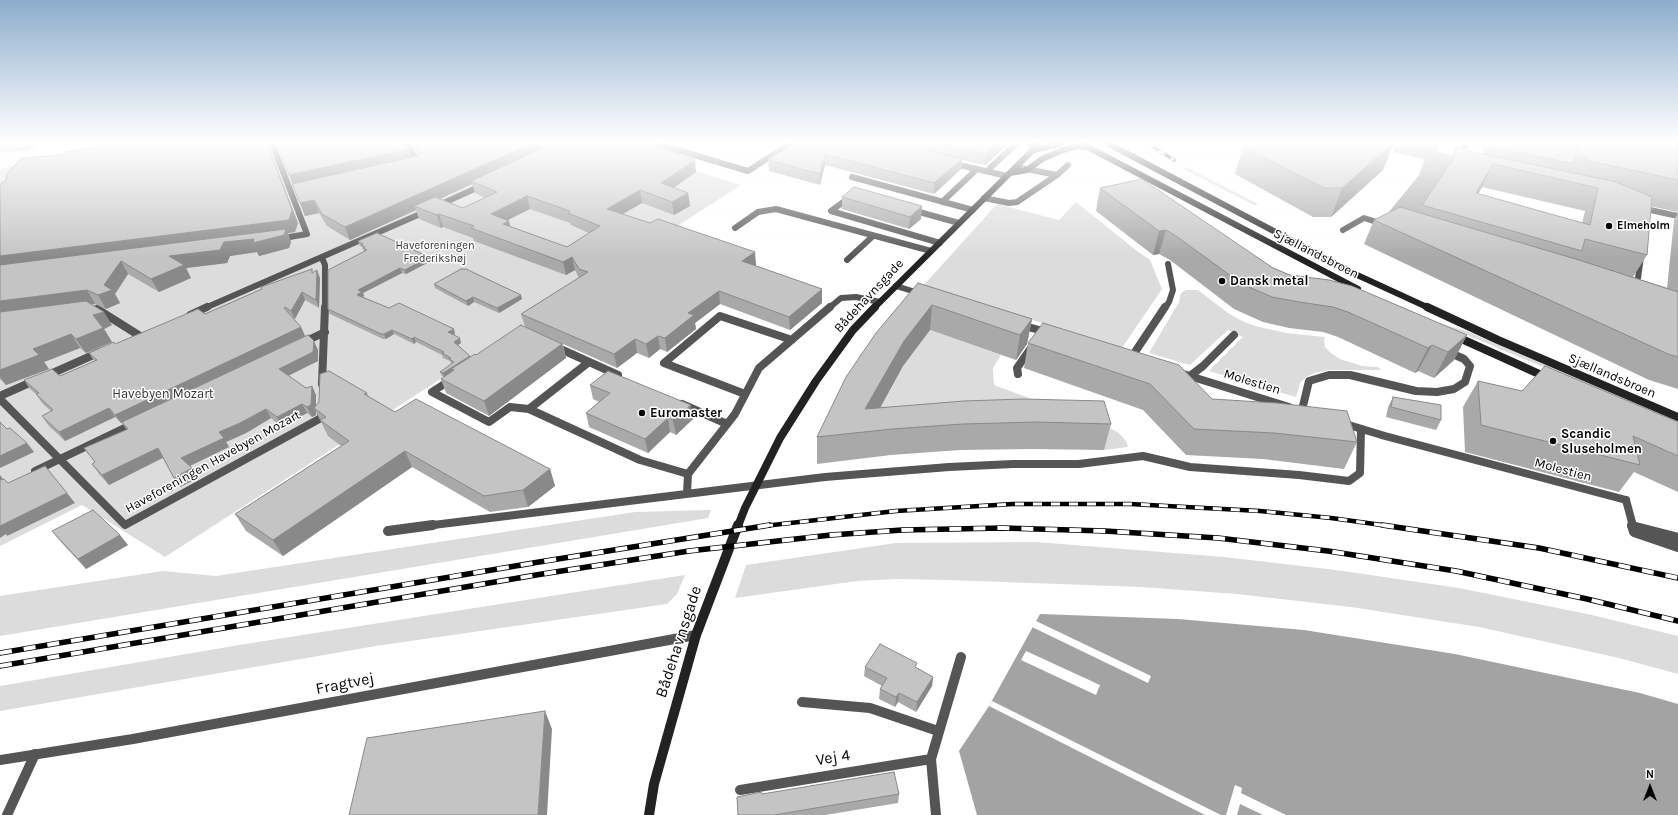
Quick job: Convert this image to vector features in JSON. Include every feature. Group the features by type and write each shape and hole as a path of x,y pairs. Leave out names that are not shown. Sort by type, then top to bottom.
{"street":[{"path":"272,240 307,234 286,181"},
{"path":"867,181 972,210"},
{"path":"942,202 964,181"},
{"name":"Bådehavnsgade","path":"649,815 654,784 696,635 709,598 746,508 780,438 816,381 853,330 1002,181"},
{"path":"984,198 1009,204 1017,202 1048,181"},
{"name":"Sjællandsbroen","path":"1151,181 1364,292"},
{"name":"Sjællandsbroen","path":"1179,181 1355,274 1526,352 1678,417"},
{"path":"184,317 322,258 491,182"},
{"path":"291,193 299,191"},
{"path":"854,194 831,211 940,243"},
{"path":"1638,207 1678,216"},
{"path":"735,228 758,212 776,209 931,251"},
{"path":"907,209 960,223"},
{"path":"1645,216 1646,209"},
{"path":"1343,230 1364,218 1394,227"},
{"path":"847,260 874,236"},
{"path":"1638,278 1642,247"},
{"name":"Haveforeningen Havebyen Mozart","path":"104,351 0,398 125,525 320,418 325,332 325,265 322,258"},
{"path":"1131,358 1169,302 1173,290 1168,264"},
{"path":"896,286 931,297"},
{"path":"687,493 688,474 735,414 759,368 841,298 856,297 880,302"},
{"path":"88,310 96,309 140,336"},
{"path":"745,394 664,363 720,316 792,340"},
{"path":"1017,323 1042,337 1017,368 1018,374"},
{"path":"296,346 325,332"},
{"path":"1445,332 1554,381"},
{"path":"133,339 147,333"},
{"path":"1190,376 1203,366 1234,336"},
{"path":"546,343 625,379"},
{"name":"Molestien","path":"1175,372 1306,411 1309,381 1329,375 1350,375 1416,391 1438,392 1454,389 1465,382 1470,366 1464,359 1436,347"},
{"path":"529,409 589,362"},
{"path":"458,375 432,392 489,422 510,407 529,409 640,460 688,474"},
{"path":"676,401 727,424"},
{"path":"27,474 146,418"},
{"name":"Molestien","path":"1331,419 1626,500 1632,526"},
{"path":"388,530 825,477 949,466 1079,464 1143,456 1190,467 1299,475 1349,481 1360,473 1361,428"},
{"path":"1632,526 1678,538"},
{"path":"1632,526 1634,532 1678,547"},
{"name":"Fragtvej","path":"0,760 140,738 696,635"},
{"path":"936,815 931,759 961,657"},
{"path":"802,702 870,708 938,731"},
{"path":"7,815 36,754"},
{"name":"Vej 4","path":"740,790 931,759"}],"green space":[{"path":"0,181 728,181 741,185 165,557 82,505 0,546"},
{"path":"1207,181 1213,181 1258,204 1254,205"},
{"path":"1076,202 1150,260 1162,289 1122,348 923,286 997,204 1059,220"},
{"path":"1186,290 1198,290 1228,313 1255,326 1286,333 1325,337 1325,347 1340,359 1362,366 1378,367 1381,370 1329,370 1315,373 1306,377 1300,383 1296,397 1209,371 1243,337 1228,330 1190,365 1149,353 1179,302 1181,293"},
{"path":"1441,324 1464,330 1678,421 1678,424"},
{"path":"930,330 1001,355 993,368 994,385 1110,428 1119,433 1126,441 1128,447 1104,450 1097,428 865,435 903,366"},
{"path":"711,510 708,518 0,636 0,596 163,571 216,576 635,512"},
{"path":"1036,542 1224,557 1336,570 1459,588 1592,615 1678,636 1678,674 1619,658 1479,627 1351,607 1237,594 1141,587 897,579 857,581 735,598 746,565 896,543"},
{"path":"685,575 677,594 667,604 376,646 0,711 0,686 239,645"}],"shaded area":[{"path":"1414,181 1443,181 1419,217 1384,218"},
{"path":"1530,181 1575,181 1678,203 1678,212"},
{"path":"1040,614 1178,619 1304,630 1455,654 1640,693 1678,704 1678,815 977,815 959,751 989,706"}],"pier":[{"path":"1036,621 1151,676 1148,683 1032,627"},
{"path":"1026,651 1100,685 1096,695 1021,660"},
{"path":"992,701 1221,815 1205,815 989,706"},
{"path":"1235,785 1242,788 1241,793 1286,815 1263,815 1240,804 1237,815 1226,815"}],"building":[{"path":"5,181 281,181 292,210 289,220 0,256 0,185"},
{"path":"305,181 448,181 345,227 322,214 314,200 300,203 292,184"},
{"path":"471,181 664,181 661,183 688,193 672,202 640,190 607,209 650,223 658,219 755,252 742,261 822,289 789,317 719,291 688,313 694,315 665,338 658,336 646,344 635,339 614,354 521,314 588,272 579,269 572,257 563,262 471,228 474,226 439,214 437,215 414,206 435,197 463,208 497,192","holes":["527,196 570,211 568,213 600,226 567,247 503,224 509,221 491,214"]},
{"path":"1133,181 1145,181 1273,268 1290,275 1329,280 1352,286 1467,335 1448,352 1432,345 1428,348 1348,312 1333,307 1272,297 1242,284 1176,236 1166,230 1159,231 1100,188"},
{"path":"1310,181 1350,181 1342,188 1324,188"},
{"path":"1438,181 1483,181 1476,193 1590,225 1598,188 1568,181 1616,182 1652,197 1647,255 1585,239 1582,251 1422,205"},
{"path":"854,187 922,206 910,217 842,197"},
{"path":"1400,207 1579,260 1678,292 1678,357 1668,354 1374,220"},
{"path":"286,229 284,235 253,243 254,239 224,242 220,250 169,256 184,265 151,279 121,261 104,285 112,290 98,295 87,290 0,301 0,265"},
{"path":"377,233 429,257 405,270 400,268 358,290 362,292 357,295 389,308 399,303 454,329 448,332 460,338 454,342 470,356 443,373 440,372 454,362 449,359 451,358 442,353 444,352 414,337 412,339 392,330 381,334 328,309 328,270 367,250 361,245 363,244 358,241"},
{"path":"312,269 312,273 317,270 316,300 302,292 291,311 285,307 284,308 301,327 115,415 109,408 59,432 42,416 53,410 36,394 39,393 24,380 52,369 60,376 97,360 89,353 114,342 115,344 198,309 205,314 262,289 261,287"},
{"path":"461,269 466,269 521,295 497,308 473,297 466,301 434,284"},
{"path":"918,283 1032,319 1020,335 932,305 904,341 865,409 964,401 1023,399 1104,401 1111,424 1036,422 963,424 892,429 817,437 846,377 876,333"},
{"path":"86,301 104,312 93,315 103,328 76,339 71,334 33,349 39,355 0,370 0,312"},
{"path":"1043,323 1179,365 1212,399 1277,403 1347,411 1357,442 1274,433 1194,429 1150,384 1028,343"},
{"path":"521,325 562,344 484,401 441,379 454,370 451,369 475,354 476,355"},
{"path":"308,335 314,341 313,352 279,369 306,388 312,386 311,405 307,407 302,404 277,417 266,409 219,432 224,438 181,458 192,468 174,478 158,448 102,475 92,464 95,462 84,448 128,429 122,422"},
{"path":"1545,366 1678,422 1678,456 1633,436 1640,465 1481,425 1478,381 1522,391"},
{"path":"329,371 367,393 364,394 395,412 416,399 550,469 523,490 484,496 405,451 273,540 235,514 349,441 320,420 326,417 314,408 319,402 320,374"},
{"name":"Euromaster","path":"608,371 691,405 673,420 668,418 645,439 586,413 610,393 590,385"},
{"path":"1393,397 1441,405 1441,420 1391,407"},
{"path":"0,422 7,429 10,428 27,443 0,456"},
{"path":"45,466 67,493 0,526 0,480 4,479 8,483"},
{"path":"93,510 120,535 78,559 52,531"},
{"path":"880,644 917,663 915,667 933,677 917,702 899,693 896,697 880,689 887,678 865,667"},
{"path":"545,711 538,815 349,815 367,738"},
{"path":"894,772 899,794 774,815 738,815 737,797"}],"railway":[{"path":"764,526 896,511 1013,504 1130,504 1260,511 1331,518 1386,526"},
{"path":"0,653 539,562 770,525"},
{"path":"1382,525 1386,526"},
{"path":"1386,526 1539,548 1678,578"},
{"path":"0,666 536,575 689,551 831,535 902,530 1003,528 1105,531 1218,538 1328,551 1456,571 1587,599 1678,621"}],"place":[{"name":"Elmeholm","path":"1609,226"},
{"name":"Dansk metal","path":"1222,281"},
{"name":"Euromaster","path":"642,413"},
{"name":"Scandic Sluseholmen","path":"1553,441"}],"park label":[{"name":"Haveforeningen Frederikshøj","path":"435,252"},
{"name":"Havebyen Mozart","path":"163,394"}]}
